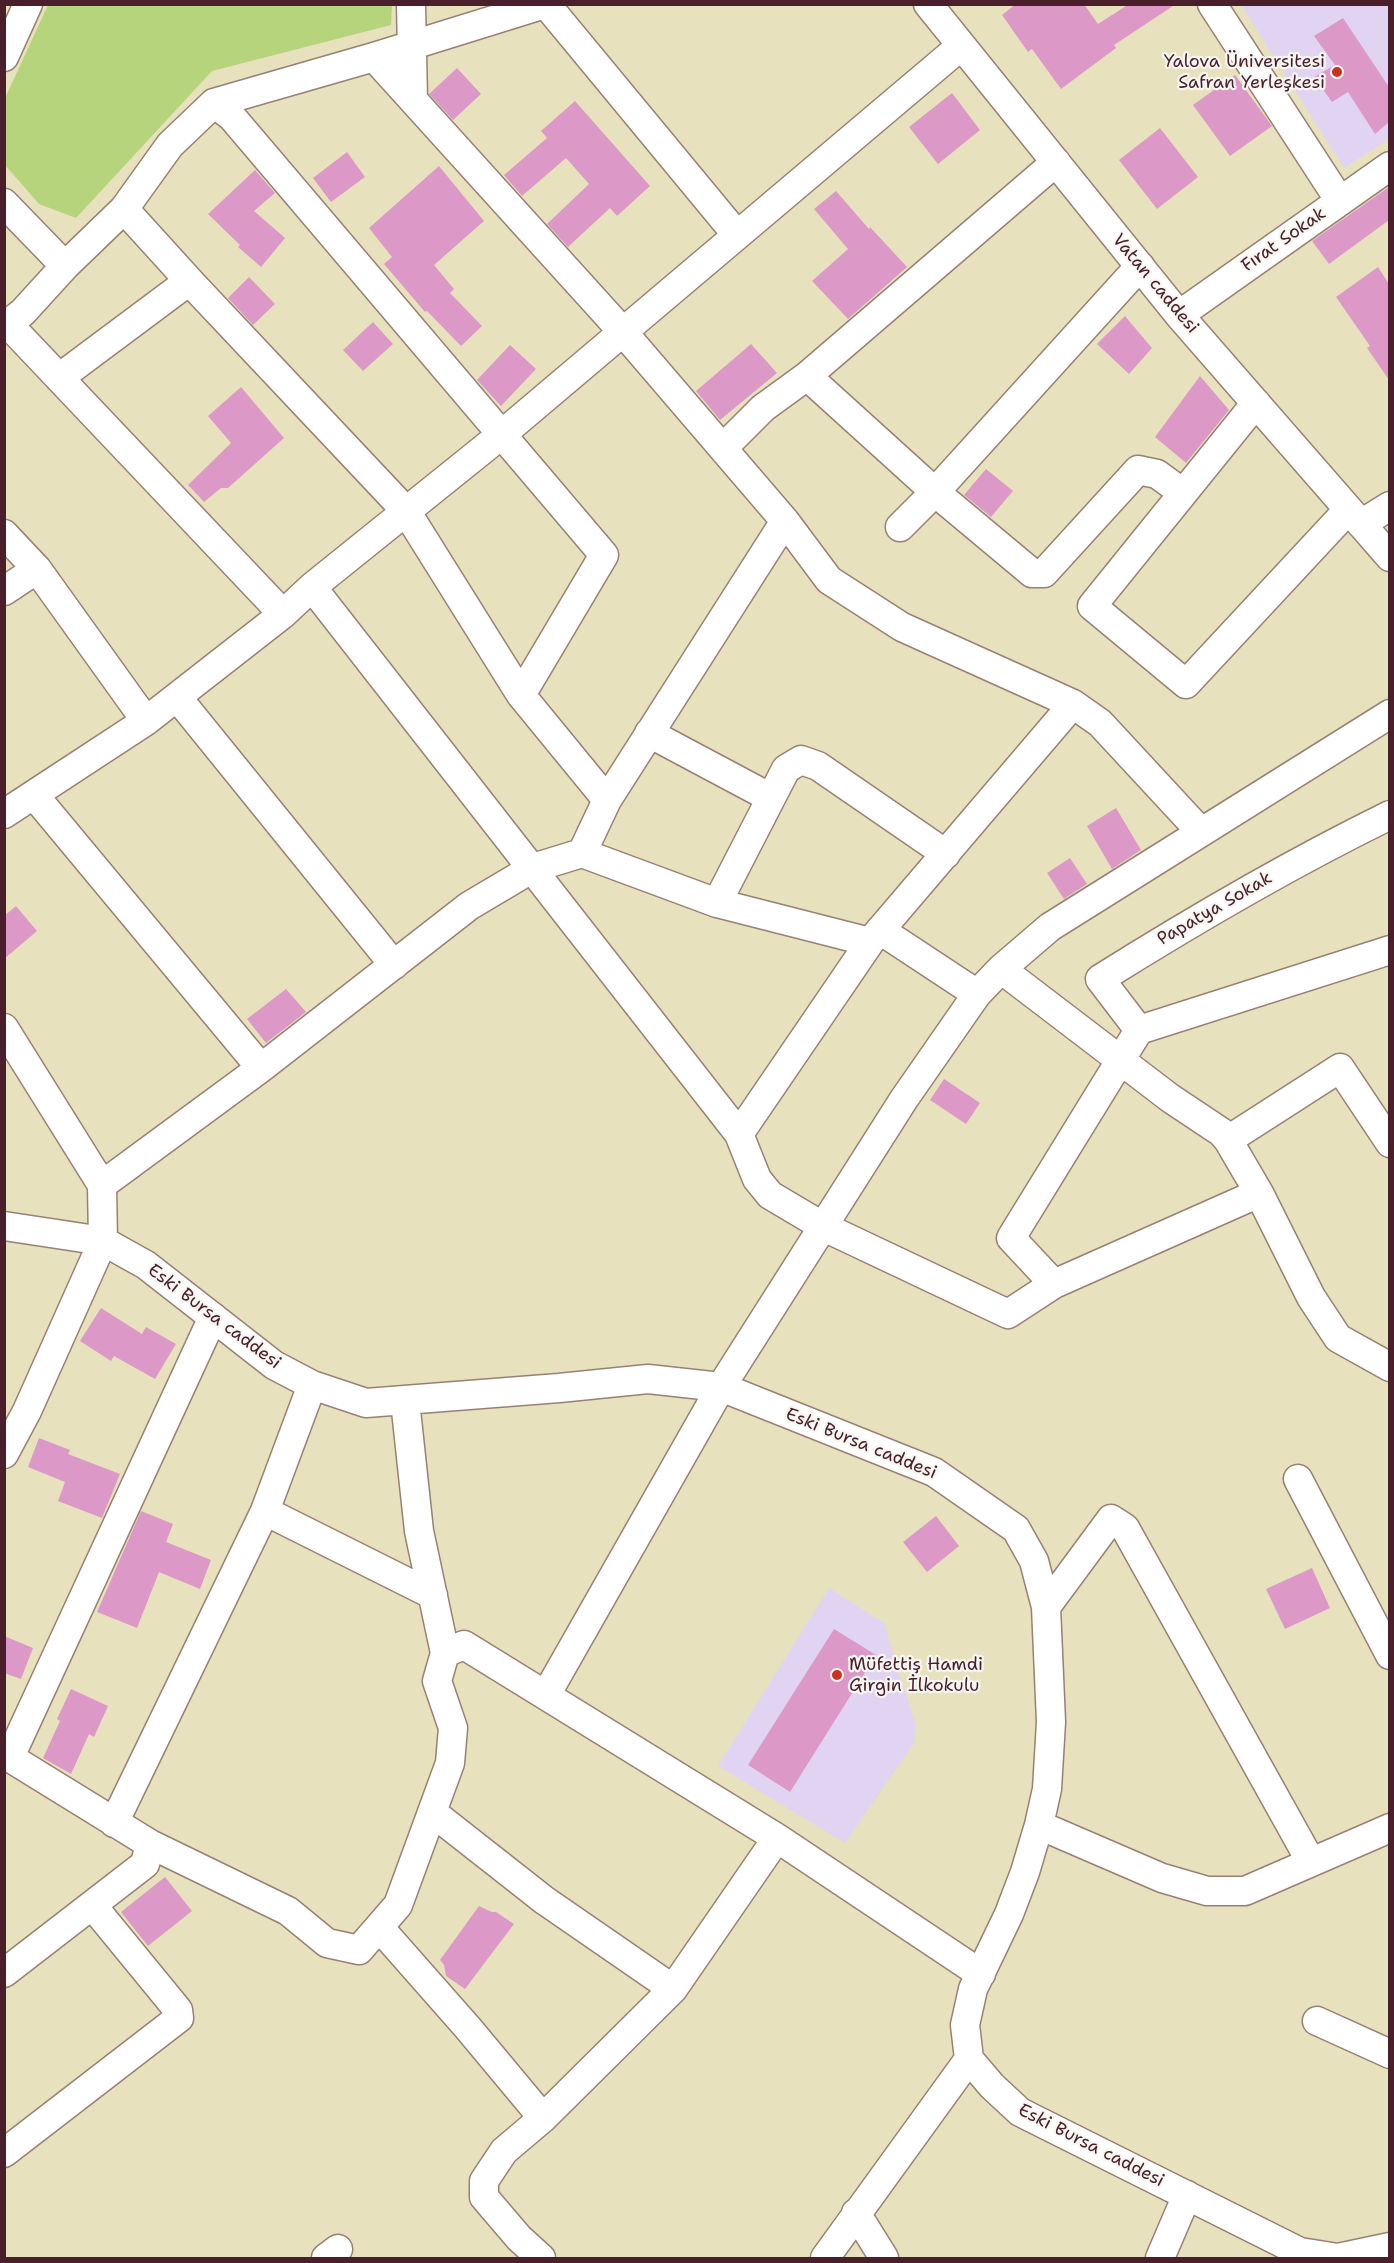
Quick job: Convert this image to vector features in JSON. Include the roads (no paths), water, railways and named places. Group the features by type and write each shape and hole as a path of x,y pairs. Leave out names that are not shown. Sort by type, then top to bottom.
{"street":[{"path":"4,57 28,4"},
{"path":"411,4 413,100"},
{"path":"283,614 59,378 6,326 23,312 65,266 124,209 170,145 214,103 412,46 545,4 738,235"},
{"path":"1212,4 1340,201"},
{"name":"Vatan caddesi","path":"938,8 961,46 1179,315 1389,557"},
{"path":"4,814 146,722 283,614 312,587 501,435 961,46"},
{"path":"374,57 623,332 785,521 829,580 902,627 1073,704 1100,723 1201,832"},
{"path":"214,103 240,126 604,555 520,694"},
{"path":"723,448 763,408 807,376 1056,162"},
{"name":"Fırat Sokak","path":"1179,315 1389,166"},
{"path":"4,203 65,266"},
{"path":"124,209 406,511 520,694 607,800"},
{"path":"900,527 935,492 1140,266"},
{"path":"59,378 189,281"},
{"path":"807,376 935,492 1032,573 1044,573 1138,470 1157,474 1183,493"},
{"path":"1256,403 1092,606 1186,684 1355,517 1389,506"},
{"path":"582,853 607,800 785,521"},
{"path":"4,534 37,569 146,722"},
{"path":"4,591 37,569"},
{"path":"312,587 739,1134 757,1179 770,1195 824,1227 1008,1314 1054,1284 1259,1193"},
{"path":"177,697 394,965"},
{"path":"739,1134 875,936 1073,704"},
{"path":"546,1695 721,1387 904,1099 977,994 1001,969 1050,927 1389,714"},
{"path":"649,733 771,798"},
{"path":"717,903 786,769 801,760 818,766 946,854"},
{"path":"34,795 261,1068"},
{"name":"Papatya Sokak","path":"1139,1030 1100,979 1232,898 1326,846 1389,815"},
{"path":"102,1185 261,1068 469,906 532,868 582,853 717,903 875,936 977,994"},
{"path":"1054,1284 1011,1238 1139,1030 1389,951"},
{"path":"1001,969 1120,1061 1221,1132 1259,1193 1311,1297 1338,1338 1389,1367"},
{"path":"4,1028 102,1185 103,1241 16,1406 4,1454"},
{"path":"1228,1140 1340,1068 1389,1139"},
{"name":"Eski Bursa caddesi","path":"4,1226 103,1241 146,1265 274,1365 312,1385 366,1403 648,1379 721,1387 934,1472 1016,1529 1034,1561 1046,1607 1051,1722 1047,1789 1040,1825 1025,1872 1009,1914 973,1989 965,2025 969,2059 992,2086 1020,2112 1188,2195 1263,2247 1338,2258 1358,2256 1389,2247"},
{"path":"213,1317 7,1755 150,1844 288,1911 327,1943 359,1950 398,1905 450,1763 453,1728 437,1681 445,1653 419,1531 405,1401"},
{"path":"114,1823 265,1511 312,1385"},
{"path":"1298,1479 1389,1655"},
{"path":"265,1511 433,1595"},
{"path":"1046,1607 1111,1519 1125,1528 1311,1862"},
{"path":"445,1653 464,1645 777,1838 981,1974"},
{"path":"432,1812 544,1900 673,1989"},
{"path":"1040,1825 1162,1878 1207,1891 1245,1891 1389,1828"},
{"path":"541,2259 483,2197 484,2181 504,2151 543,2118 673,1989 777,1838"},
{"path":"4,1973 145,1864 150,1844"},
{"path":"4,2153 179,2018 178,2010 92,1905"},
{"path":"379,1927 543,2118"},
{"path":"1317,2021 1389,2054"},
{"path":"825,2259 969,2059"},
{"path":"1160,2259 1188,2195"},
{"path":"856,2213 884,2259"}],"place":[{"name":"Yalova Üniversitesi Safran Yerleşkesi","path":"1337,72"},
{"name":"Müfettiş Hamdi Girgin İlkokulu","path":"837,1675"}]}
